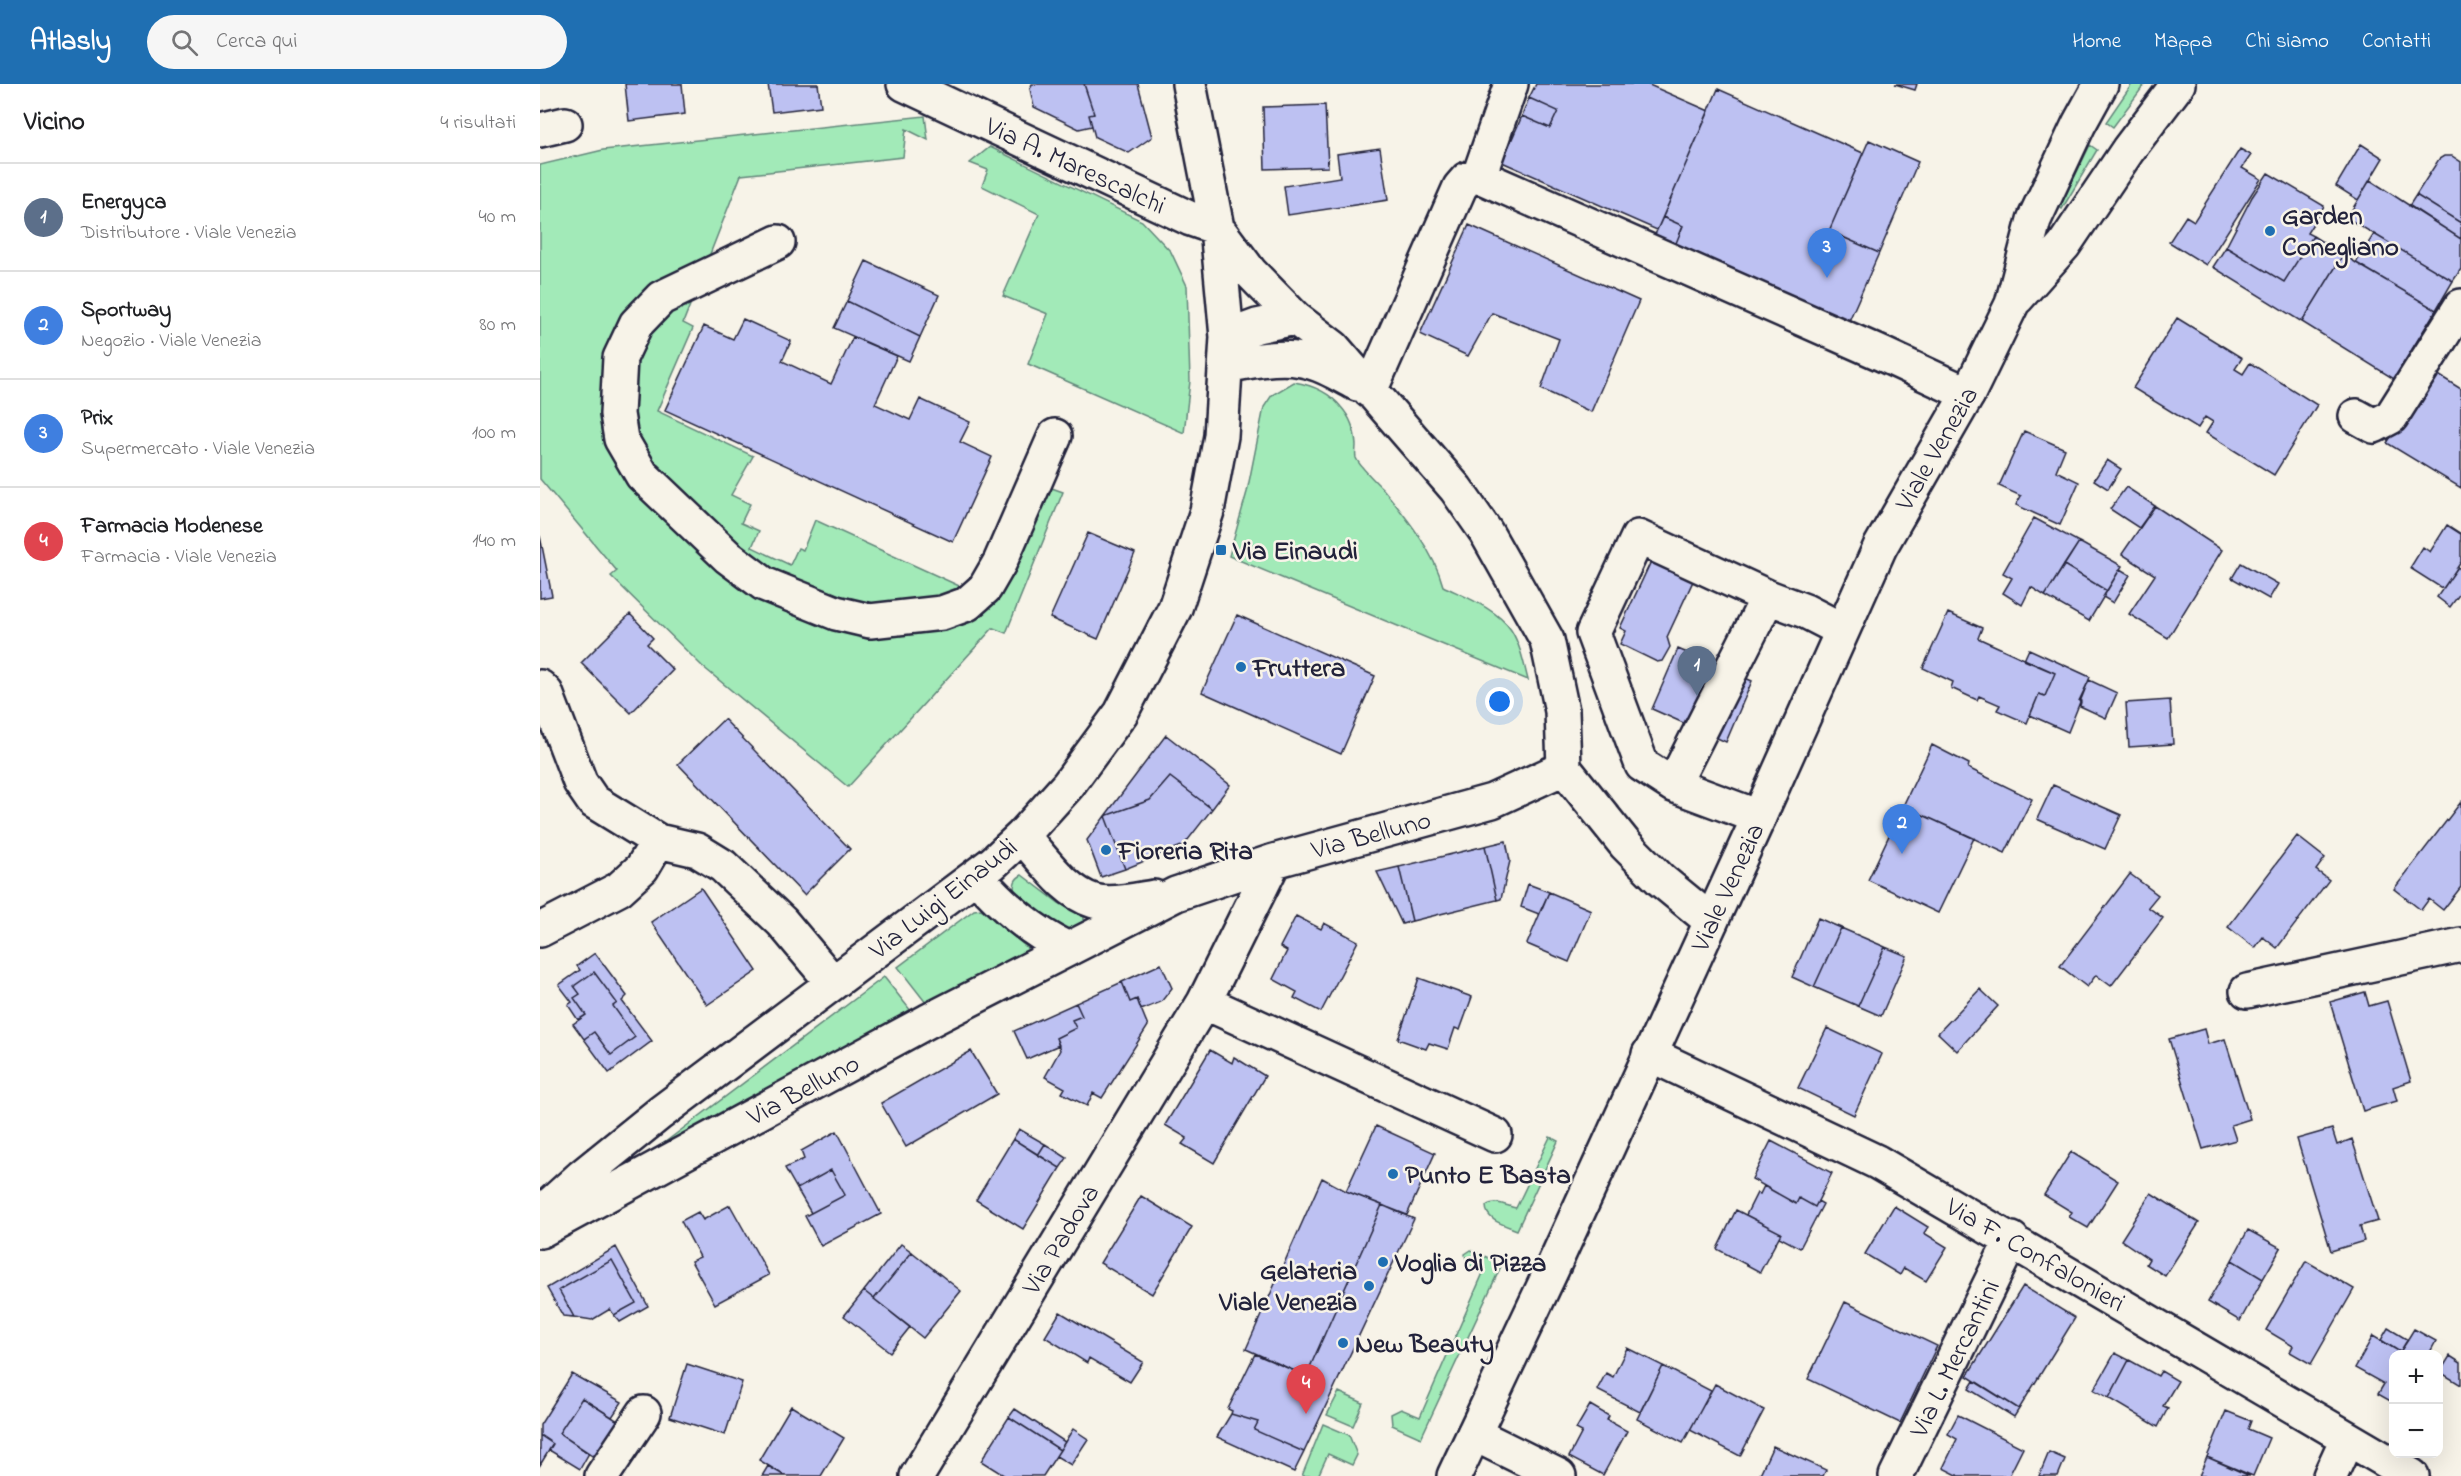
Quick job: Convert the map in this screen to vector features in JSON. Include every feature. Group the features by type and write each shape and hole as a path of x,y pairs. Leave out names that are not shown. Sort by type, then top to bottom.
{"street":[{"name":"Via A. Marescalchi","path":"904,84 1191,219 1217,228"},
{"name":"Via Luigi Einaudi","path":"540,1214 582,1176 660,1113 977,877 1022,836 1068,784 1121,713 1141,679 1175,608 1207,511 1221,436 1227,351 1217,228 1189,84"},
{"path":"1479,176 1511,84"},
{"path":"2012,304 2064,245 2128,150 2178,84"},
{"path":"2012,304 2034,220 2100,86"},
{"path":"1370,391 1460,187 1467,179 1479,176 1968,394"},
{"path":"1217,228 1250,272 1295,318 1333,347 1456,489 1486,532 1547,640 1562,711 1564,768 1625,844 1661,880 1711,921"},
{"path":"778,242 661,298 636,324 620,358 617,414 621,439 642,475 728,557 764,584 836,613 870,621 942,613 967,604 985,588 1000,562 1055,436"},
{"name":"Viale Venezia","path":"1454,1476 1552,1269 1880,547 1968,394 2012,304"},
{"path":"2356,416 2374,426 2391,417 2461,306"},
{"path":"1227,351 1257,326 1295,318"},
{"path":"1227,351 1302,360 1324,367 1370,391"},
{"path":"1759,817 1673,785 1642,765 1593,633 1638,537 1768,597 1805,611 1842,630"},
{"path":"1673,785 1768,597"},
{"path":"1547,640 1568,629 1593,633"},
{"path":"540,687 546,693 580,782 592,801 658,841 697,850 723,866 782,922 834,983"},
{"name":"Via Belluno","path":"540,1231 928,1021 1176,894 1274,861 1492,801 1564,768"},
{"name":"Via Belluno","path":"1022,836 1072,891 1095,902 1126,902 1176,894"},
{"path":"540,930 619,889 642,868 658,841"},
{"name":"Via Padova","path":"917,1476 1204,1002 1274,861"},
{"path":"977,877 1021,921 1068,949"},
{"path":"2247,991 2461,945"},
{"path":"1204,1002 1495,1135"},
{"name":"Via F. Confalonieri","path":"1649,1054 1877,1162 2012,1239 2412,1476"},
{"name":"Via L. Mercantini","path":"1896,1476 2012,1239"},
{"path":"602,1476 645,1413"},
{"path":"1474,1434 1559,1476"},
{"path":"2330,1476 2347,1439"}],"green space":[{"path":"2132,84 2145,84 2113,127 2106,122"},
{"path":"925,116 928,140 906,129 903,157 741,175 683,323 693,328 657,411 753,456 731,495 750,504 741,523 759,531 752,547 790,565 798,548 803,550 815,520 968,590 1046,486 1063,492 1006,633 993,628 848,787 702,666 611,576 617,571 540,479 540,165 603,150"},
{"path":"2090,145 2097,150 2062,209 2060,207"},
{"path":"990,147 1142,221 1171,252 1187,286 1190,381 1184,433 1028,364 1048,314 1003,296 1039,214 982,186 988,170 970,163"},
{"path":"1294,382 1326,393 1344,411 1353,429 1358,462 1383,489 1418,535 1433,560 1443,586 1489,609 1505,622 1519,648 1528,680 1229,556 1247,492 1264,407 1272,395"},
{"path":"1022,875 1059,903 1084,917 1084,924 1062,929 1053,927 1036,916 1014,892 1015,882"},
{"path":"981,909 1030,950 930,1008 898,967 974,910"},
{"path":"884,977 915,1016 640,1161"},
{"path":"1550,1137 1558,1141 1517,1230 1493,1219 1486,1206 1497,1203 1516,1208"},
{"path":"1471,1250 1502,1264 1421,1438 1392,1425 1391,1414 1401,1409 1420,1417 1483,1273 1467,1264 1465,1254"},
{"path":"1339,1392 1363,1403 1353,1426 1327,1415"},
{"path":"1323,1424 1349,1435 1357,1455 1352,1465 1328,1454 1318,1476 1302,1476"}],"building":[{"path":"625,84 682,84 685,114 629,121"},
{"path":"768,84 818,84 821,106 772,112"},
{"path":"1032,84 1084,84 1094,114 1089,115 1092,126 1079,129 1034,107 1030,89"},
{"path":"1084,84 1138,84 1152,137 1129,153 1095,137 1089,115 1094,114"},
{"path":"1536,84 1647,84 1709,111 1657,230 1502,162 1522,116 1550,128 1558,111 1529,98"},
{"path":"1895,84 1917,84 1915,90"},
{"path":"1718,89 1863,153 1829,231 1879,253 1848,323 1674,248 1683,226 1663,217"},
{"path":"1529,98 1558,111 1550,128 1522,116"},
{"path":"1325,105 1328,167 1265,169 1263,107"},
{"path":"1869,140 1918,162 1879,253 1829,231"},
{"path":"2361,144 2383,158 2358,200 2336,186"},
{"path":"1380,148 1388,200 1288,215 1284,186 1340,177 1337,154"},
{"path":"2240,149 2251,155 2242,168 2261,179 2206,265 2169,242 2186,216 2194,221"},
{"path":"2452,156 2461,162 2461,223 2416,195 2439,159"},
{"path":"2268,173 2324,206 2307,233 2313,236 2284,282 2226,247 2252,197"},
{"path":"2370,180 2461,239 2461,269 2453,281 2347,218"},
{"path":"2416,195 2461,223 2461,239 2409,206"},
{"path":"1663,217 1683,226 1674,248 1653,239"},
{"path":"1469,225 1639,301 1591,412 1541,389 1559,339 1492,313 1468,356 1420,334"},
{"path":"2374,234 2453,281 2436,310 2356,263"},
{"path":"2313,236 2343,255 2302,322 2213,267 2226,247 2284,282"},
{"path":"2343,255 2436,310 2394,379 2302,322"},
{"path":"866,261 939,295 920,337 847,301"},
{"path":"847,301 920,337 909,361 834,328"},
{"path":"2177,318 2242,358 2235,369 2243,374 2250,363 2317,405 2274,475 2206,433 2213,422 2205,417 2198,428 2133,388"},
{"path":"743,319 791,341 782,361 831,384 853,337 897,356 875,404 910,420 920,399 970,422 960,442 992,457 953,542 665,410 704,326 733,339"},
{"path":"2432,371 2461,389 2461,488 2387,443"},
{"path":"2024,431 2065,449 2056,471 2079,482 2060,525 2016,505 2021,496 1999,486"},
{"path":"2107,460 2121,469 2108,489 2094,480"},
{"path":"2126,487 2155,506 2139,528 2110,509"},
{"path":"2155,506 2222,550 2168,638 2129,614 2155,575 2122,554"},
{"path":"2034,518 2079,542 2045,596 2031,587 2022,605 2003,593 2012,578 2003,573"},
{"path":"2447,525 2461,534 2461,562 2443,589 2410,568 2423,547 2430,552"},
{"path":"1088,533 1135,553 1098,639 1050,618"},
{"path":"540,536 552,596 540,598"},
{"path":"2079,542 2122,566 2107,591 2064,565"},
{"path":"1653,557 1694,579 1667,637 1670,647 1662,661 1657,662 1620,644 1626,631 1620,628"},
{"path":"2241,563 2278,584 2269,599 2232,578"},
{"path":"2064,565 2107,591 2089,621 2045,596"},
{"path":"2458,567 2461,570 2461,592 2450,607 2437,597"},
{"path":"2120,569 2130,575 2113,603 2103,597"},
{"path":"1948,613 1982,628 1978,638 2055,673 2045,696 2039,694 2027,723 1997,710 2000,705 1979,696 1977,700 1951,688 1953,682 1923,668"},
{"path":"630,614 653,638 647,644 673,670 631,713 581,663"},
{"path":"1237,615 1375,676 1341,754 1202,692"},
{"path":"1678,649 1752,681 1726,742 1652,709"},
{"path":"2029,649 2090,677 2068,732 2030,715 2039,694 2045,696 2055,673 2024,660"},
{"path":"2089,680 2117,693 2106,718 2080,706 2079,701"},
{"path":"2170,700 2173,744 2129,747 2126,703"},
{"path":"724,719 850,849 804,895 678,764"},
{"path":"1166,735 1230,785 1212,809 1170,777 1150,800 1105,816"},
{"path":"1932,745 1969,764 1968,768 2032,799 2005,853 1903,806"},
{"path":"1170,777 1212,809 1184,845 1125,869 1105,816 1150,800"},
{"path":"2053,785 2121,815 2105,849 2037,819"},
{"path":"2461,802 2461,887 2443,910 2429,899 2421,910 2394,889"},
{"path":"1903,806 1974,838 1938,913 1868,880"},
{"path":"1105,816 1125,869 1101,877 1087,840"},
{"path":"2297,836 2325,858 2316,870 2329,880 2277,948 2263,937 2255,948 2228,927"},
{"path":"1506,841 1510,861 1501,899 1497,900 1485,846"},
{"path":"1485,846 1497,900 1412,921 1399,867"},
{"path":"1399,867 1412,921 1402,924 1377,872"},
{"path":"2130,874 2158,895 2148,907 2163,918 2111,986 2096,975 2087,987 2060,966"},
{"path":"1528,884 1549,892 1539,914 1521,907"},
{"path":"701,888 757,971 707,1005 651,922"},
{"path":"1549,892 1591,910 1569,962 1527,944"},
{"path":"1296,916 1321,929 1324,923 1358,941 1321,1012 1294,998 1297,992 1273,979 1287,951 1280,947"},
{"path":"1818,918 1841,928 1814,987 1792,977"},
{"path":"1841,928 1885,947 1858,1006 1814,987"},
{"path":"1885,947 1907,956 1881,1016 1858,1006"},
{"path":"595,953 627,996 622,1001 652,1041 609,1073 584,1039 594,1032 611,1055 635,1037 613,1006 617,1003 594,972 574,986 580,994 574,998 586,1015 578,1020 568,1005 572,1002 559,985 580,970 577,966"},
{"path":"1161,964 1172,988 1161,1002 1141,1010 1137,999 1130,1002 1122,982"},
{"path":"594,972 617,1003 613,1006 635,1037 611,1055 594,1032 584,1039 573,1024 586,1015 574,998 580,994 574,986"},
{"path":"1419,978 1472,997 1460,1030 1455,1028 1448,1049 1429,1043 1426,1049 1398,1039"},
{"path":"1122,982 1130,1002 1137,999 1148,1026 1102,1098 1093,1093 1087,1106 1062,1093 1065,1088 1045,1077 1060,1050 1056,1038 1076,1028 1072,1020 1082,1016 1076,1003"},
{"path":"1980,989 1998,1006 1957,1051 1938,1033"},
{"path":"2365,992 2369,1006 2387,1001 2411,1081 2393,1087 2397,1101 2363,1111 2330,1002"},
{"path":"1076,1003 1082,1016 1072,1020 1076,1028 1056,1038 1059,1045 1027,1059 1014,1031"},
{"path":"1827,1028 1882,1054 1854,1115 1798,1088"},
{"path":"2204,1029 2208,1044 2225,1039 2250,1119 2231,1125 2236,1140 2203,1149 2169,1039"},
{"path":"1210,1050 1232,1063 1234,1057 1265,1076 1214,1163 1182,1144 1187,1138 1165,1125"},
{"path":"971,1051 997,1094 906,1147 881,1103"},
{"path":"1376,1126 1435,1153 1407,1215 1346,1191"},
{"path":"1019,1129 1045,1144 1038,1155 1013,1139"},
{"path":"2332,1129 2337,1145 2352,1139 2378,1221 2360,1226 2364,1241 2331,1251 2297,1139"},
{"path":"837,1131 881,1214 821,1246 805,1216 845,1195 831,1170 797,1189 785,1168 804,1159 801,1151"},
{"path":"1013,1139 1060,1168 1023,1229 976,1200"},
{"path":"1771,1141 1832,1173 1815,1207 1799,1198 1796,1204 1752,1179"},
{"path":"1045,1144 1067,1158 1060,1168 1038,1155"},
{"path":"2071,1152 2118,1181 2088,1228 2069,1217 2072,1212 2044,1195"},
{"path":"831,1170 845,1195 811,1213 797,1189"},
{"path":"1322,1178 1346,1191 1382,1205 1306,1376 1246,1349"},
{"path":"1764,1186 1796,1204 1799,1198 1815,1207 1818,1201 1823,1204 1800,1248 1779,1237 1781,1233 1746,1215 1757,1193 1760,1194"},
{"path":"2151,1193 2199,1223 2165,1276 2146,1264 2149,1259 2121,1240"},
{"path":"1141,1196 1192,1227 1152,1294 1100,1263"},
{"path":"730,1205 769,1275 715,1304 691,1261 700,1257 681,1221 698,1212 703,1220"},
{"path":"1382,1205 1414,1219 1304,1452 1254,1430 1258,1422 1231,1414 1232,1411 1228,1409 1255,1354 1306,1376"},
{"path":"1894,1206 1928,1227 1924,1233 1947,1247 1926,1281 1904,1268 1900,1275 1865,1254"},
{"path":"1736,1210 1781,1233 1760,1272 1717,1249"},
{"path":"2248,1230 2281,1248 2263,1279 2232,1260"},
{"path":"901,1244 912,1252 874,1299 864,1291"},
{"path":"616,1247 648,1306 620,1322 614,1315 636,1303 612,1260 559,1290 574,1317 563,1316 547,1288"},
{"path":"912,1252 961,1291 923,1338 874,1299"},
{"path":"612,1260 636,1303 614,1315 610,1309 592,1320 574,1317 559,1290"},
{"path":"2232,1260 2263,1279 2240,1321 2208,1302"},
{"path":"2306,1261 2354,1289 2311,1364 2290,1352 2293,1346 2266,1330"},
{"path":"2023,1286 2075,1318 2019,1409 1967,1376"},
{"path":"864,1291 910,1327 890,1352 844,1316"},
{"path":"1845,1302 1937,1346 1900,1423 1808,1379"},
{"path":"1060,1312 1143,1362 1130,1382 1089,1358 1087,1363 1045,1337"},
{"path":"2388,1328 2408,1340 2401,1350 2397,1350 2381,1340"},
{"path":"2414,1329 2436,1341 2431,1350 2401,1350"},
{"path":"2373,1336 2397,1350 2389,1350 2389,1400 2378,1394 2384,1384 2355,1368"},
{"path":"1627,1348 1663,1366 1640,1412 1597,1390 1606,1373 1613,1377"},
{"path":"2115,1353 2129,1360 2109,1398 2094,1390"},
{"path":"2450,1356 2461,1363 2461,1385 2443,1374 2443,1367"},
{"path":"2129,1360 2158,1376 2161,1371 2178,1381 2163,1406 2168,1408 2158,1427 2109,1398"},
{"path":"687,1364 742,1382 725,1435 670,1417"},
{"path":"1663,1366 1711,1391 1683,1443 1637,1419"},
{"path":"572,1374 622,1402 612,1417 582,1398 559,1433 589,1453 580,1469 549,1450 553,1444 540,1435 540,1425"},
{"path":"1974,1381 2019,1409 2014,1417 1969,1389"},
{"path":"1715,1384 1764,1410 1740,1456 1690,1430"},
{"path":"582,1398 618,1421 595,1458 559,1433"},
{"path":"1590,1405 1609,1416 1607,1420 1627,1431 1603,1475 1569,1457 1582,1432 1576,1429"},
{"path":"791,1406 844,1438 821,1476 785,1476 759,1460"},
{"path":"1015,1409 1065,1442 1060,1450 1009,1417"},
{"path":"2226,1411 2251,1421 2248,1429 2269,1438 2253,1476 2207,1457"},
{"path":"1231,1414 1258,1422 1254,1430 1304,1452 1294,1472 1217,1437"},
{"path":"1958,1415 2023,1448 2009,1476 1959,1476 1943,1468 1957,1439 1948,1434"},
{"path":"1009,1417 1060,1450 1043,1476 1005,1476 981,1461"},
{"path":"1073,1429 1088,1439 1071,1465 1056,1456"},
{"path":"540,1435 553,1444 540,1465"},
{"path":"1773,1446 1826,1470 1823,1476 1759,1476"},
{"path":"2049,1452 2065,1459 2058,1476 2039,1476"},
{"path":"2207,1457 2250,1476 2199,1476"},
{"path":"768,1466 785,1476 762,1476"}],"place":[{"name":"Garden Conegliano","path":"2270,231"},
{"name":"Prix","path":"1827,278"},
{"name":"Via Einaudi","path":"1221,550"},
{"name":"Fruttera","path":"1241,667"},
{"name":"Energyca","path":"1697,696"},
{"name":"Fioreria Rita","path":"1106,850"},
{"name":"Sportway","path":"1902,854"},
{"name":"Punto E Basta","path":"1393,1174"},
{"name":"Voglia di Pizza","path":"1383,1262"},
{"name":"Gelateria Viale Venezia","path":"1369,1286"},
{"name":"New Beauty","path":"1343,1343"},
{"name":"Farmacia Modenese","path":"1306,1414"}]}
